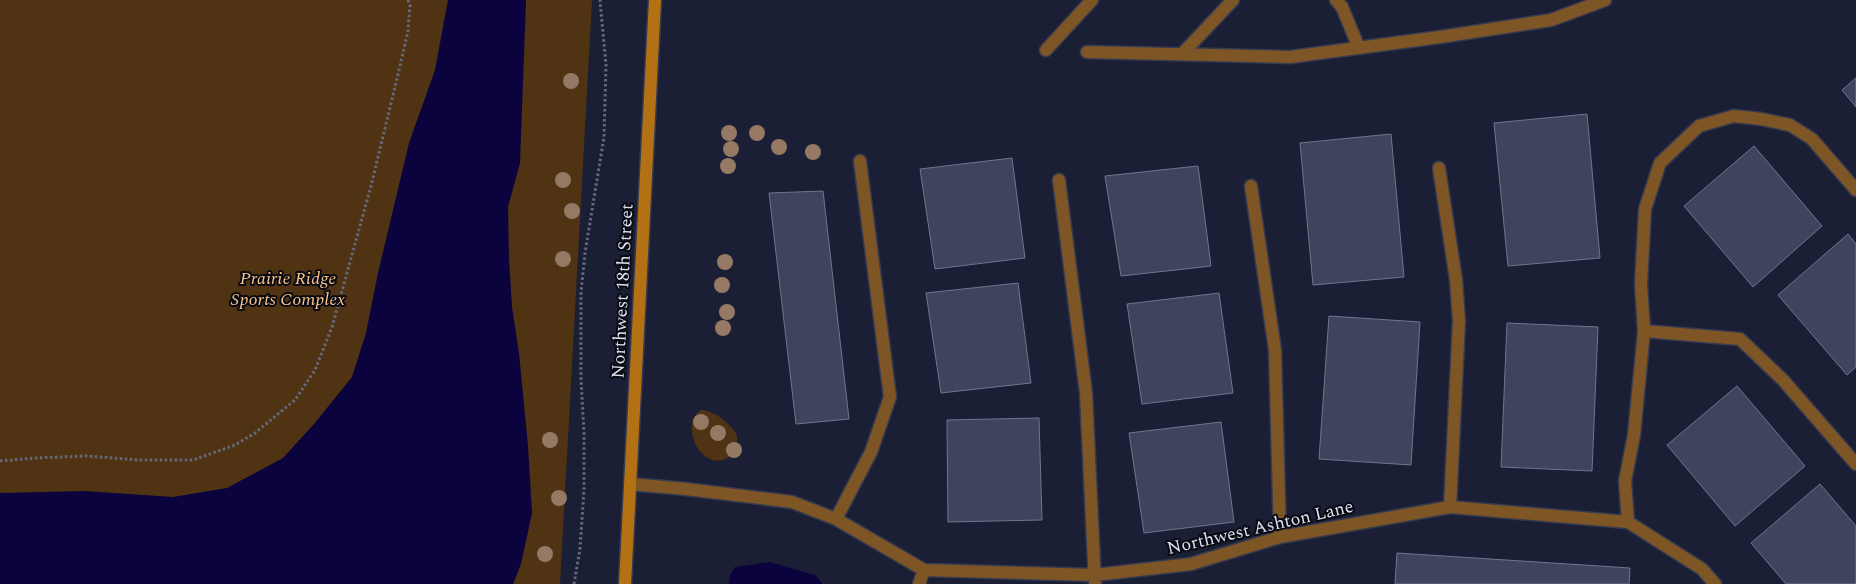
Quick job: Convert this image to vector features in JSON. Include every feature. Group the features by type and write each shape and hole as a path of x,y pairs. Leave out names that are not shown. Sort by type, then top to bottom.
{"main road":[{"name":"Northwest 18th Street","path":"625,584 655,0"}],"street":[{"path":"1046,50 1092,0"},
{"path":"1182,54 1233,0"},
{"path":"1336,0 1342,7 1359,48"},
{"path":"1087,52 1290,57 1551,20 1605,0"},
{"path":"1628,522 1625,481 1634,434 1644,331 1640,284 1645,209 1660,163 1699,126 1734,116 1761,118 1790,125 1812,139 1856,190"},
{"path":"836,519 871,452 890,398 860,161"},
{"path":"1439,168 1456,280 1459,321 1450,507"},
{"path":"1059,180 1086,393 1095,580"},
{"path":"1250,186 1275,350 1280,537"},
{"path":"1644,331 1740,339 1783,380 1856,464"},
{"name":"Northwest Ashton Lane","path":"630,484 792,502 836,519 924,570 1095,580 1191,564 1280,537 1450,507 1628,522 1702,569 1715,584"},
{"path":"919,584 924,570"}],"path":[{"path":"0,461 87,456 139,460 193,460 235,446 255,433 295,400 315,370 332,327 371,186 400,66 408,31 410,5 408,0"},
{"path":"574,584 580,549 584,490 584,433 580,380 581,292 585,253 604,137 606,65 600,0"}],"green space":[{"name":"Prairie Ridge Sports Complex","path":"0,0 592,0 560,584 0,584"},
{"path":"701,410 711,412 721,418 736,433 737,440 734,452 725,459 719,461 706,457 697,447 692,434 692,427 696,414"}],"shaded area":[{"path":"448,0 526,0 520,163 508,207 512,307 519,353 532,513 521,564 513,584 0,584 0,493 84,491 173,497 227,488 283,458 314,424 352,377 366,333 378,273 409,143 435,70"},
{"path":"770,562 815,575 823,584 729,584 730,575 735,567"}],"building":[{"path":"1856,78 1856,107 1842,90"},
{"path":"1587,114 1600,258 1508,266 1494,123"},
{"path":"1391,134 1404,277 1313,285 1300,143"},
{"path":"1754,146 1822,226 1753,287 1684,206"},
{"path":"1012,158 1025,258 935,269 920,169"},
{"path":"1198,166 1211,266 1121,276 1105,176"},
{"path":"823,191 849,419 796,424 769,193"},
{"path":"1848,234 1856,244 1856,367 1847,375 1778,295"},
{"path":"1018,283 1031,383 941,393 926,293"},
{"path":"1219,293 1233,393 1142,404 1127,304"},
{"path":"1329,316 1420,322 1411,465 1319,459"},
{"path":"1507,323 1598,327 1592,471 1501,467"},
{"path":"1737,386 1805,466 1735,526 1667,445"},
{"path":"1039,418 1042,520 948,522 947,420"},
{"path":"1221,422 1234,522 1144,533 1129,433"},
{"path":"1820,484 1856,526 1856,584 1786,584 1751,543"},
{"path":"1397,553 1630,568 1629,584 1395,584"}]}
